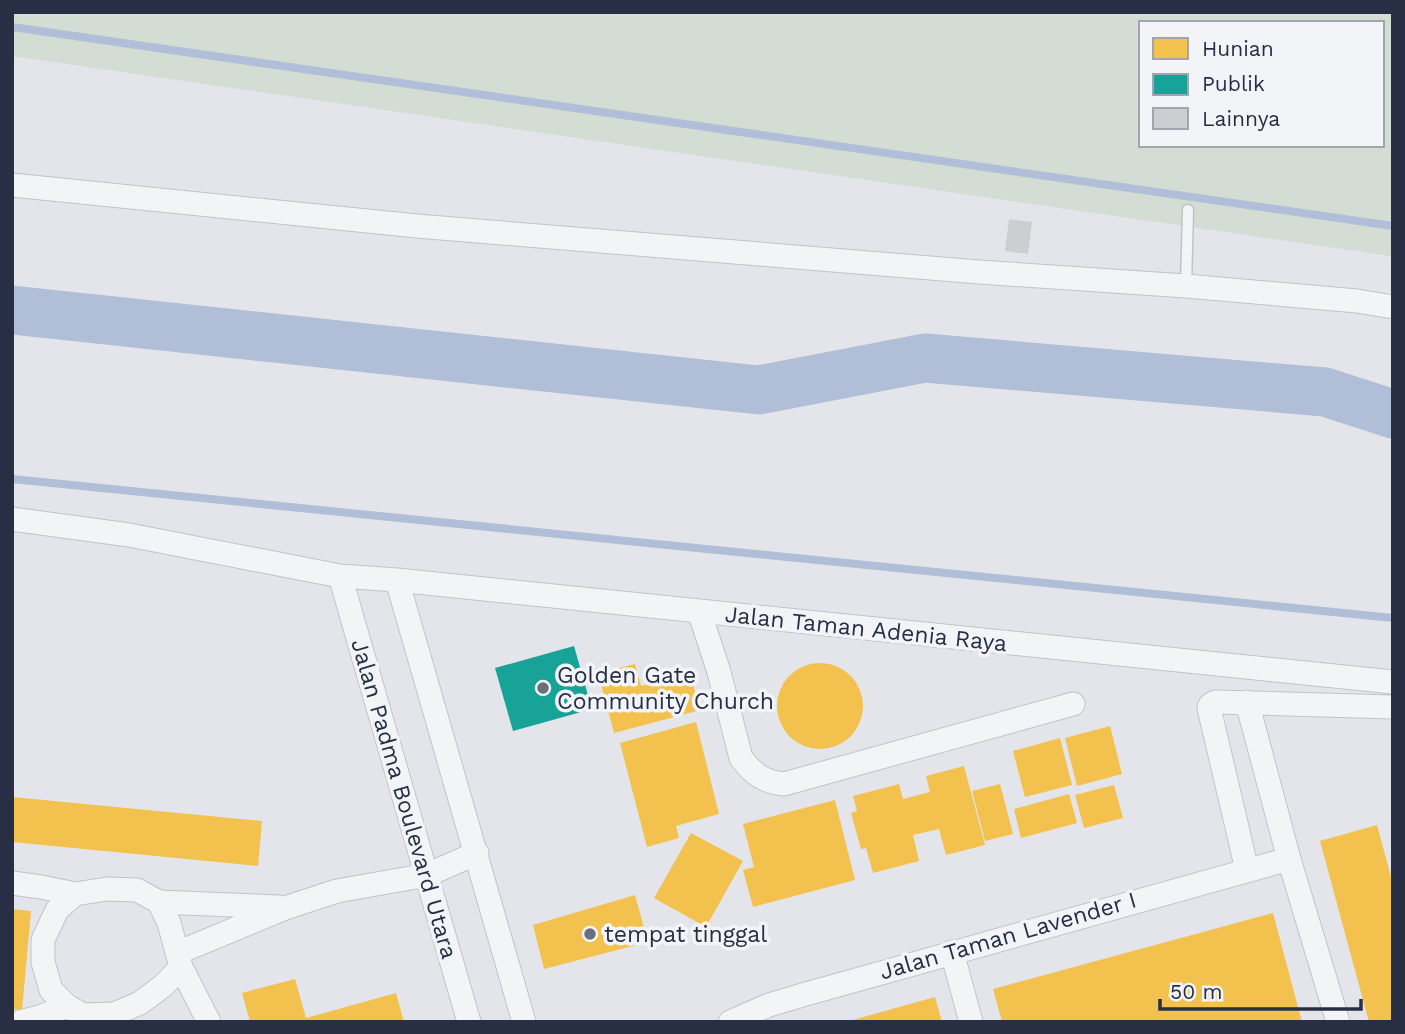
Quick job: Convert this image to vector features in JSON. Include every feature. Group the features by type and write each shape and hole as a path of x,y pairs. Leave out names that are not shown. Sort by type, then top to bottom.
{"street":[{"path":"12,186 416,226 1357,300 1393,307"},
{"name":"Jalan Taman Adenia Raya","path":"12,519 129,535 340,576 1393,682"},
{"name":"Jalan Padma Boulevard Utara","path":"340,576 469,1022"},
{"path":"397,580 524,1022"},
{"path":"699,611 719,672 741,758 759,778 771,783 784,784 1073,704"},
{"path":"1247,870 1210,705 1215,702 1247,702 1393,707"},
{"path":"1247,702 1289,859 1338,1022"},
{"path":"75,894 57,910 43,940 43,962 51,990 67,1006 83,1015 114,1014 140,1003 164,985 179,960 288,907 337,891 427,875 477,853"},
{"name":"Jalan Taman Lavender I","path":"730,1022 772,1014 952,952 1289,859"},
{"path":"12,883 75,894 107,889 137,891 159,902 288,907"},
{"path":"159,902 169,923 179,960 209,1022"},
{"path":"952,952 971,1022"},
{"path":"20,1022 67,1006"}],"lane":[{"path":"1186,286 1188,210"}],"shaded area":[{"path":"12,12 1393,12 1393,260 1390,256 12,56"}],"building: Hunian":[{"path":"820,663 836,667 850,676 859,690 863,706 859,722 850,736 836,745 820,749 804,745 790,736 781,722 777,706 781,690 790,676 804,667"},
{"path":"635,664 641,686 690,673 700,710 614,733 598,673"},
{"path":"696,722 719,814 676,826 679,838 647,847 620,743"},
{"path":"1110,726 1122,774 1077,786 1065,738"},
{"path":"1060,738 1072,785 1025,797 1013,751"},
{"path":"964,766 985,845 946,855 939,829 913,835 919,861 873,873 866,848 861,849 851,813 857,811 853,796 899,784 903,799 930,792 926,776"},
{"path":"1000,784 1013,834 985,841 972,791"},
{"path":"1114,785 1123,818 1084,828 1075,795"},
{"path":"1069,794 1077,823 1021,838 1014,809"},
{"path":"12,797 262,821 258,866 12,842"},
{"path":"835,800 855,880 753,907 743,870 754,867 743,824"},
{"path":"1377,825 1393,884 1393,1022 1369,1022 1320,841"},
{"path":"691,833 743,861 706,927 654,898"},
{"name":"tempat tinggal","path":"635,895 648,942 544,969 533,925"},
{"path":"12,909 31,911 22,1010 12,1009"},
{"path":"1273,913 1302,1022 1002,1022 993,989"},
{"path":"295,979 306,1018 396,993 404,1022 250,1022 242,993"},
{"path":"935,997 942,1022 849,1022 849,1021"}],"building: Publik":[{"name":"Golden Gate Community Church","path":"574,646 592,709 513,731 495,668"}],"building: Lainnya":[{"path":"1009,219 1032,222 1028,254 1005,251"}],"waterway":[{"path":"12,27 1393,226"},
{"path":"12,310 759,390 925,358 1325,392 1393,414"},
{"path":"12,479 1393,618"}],"place":[{"name":"Golden Gate Community Church","path":"543,688"},
{"name":"tempat tinggal","path":"590,934"}]}
